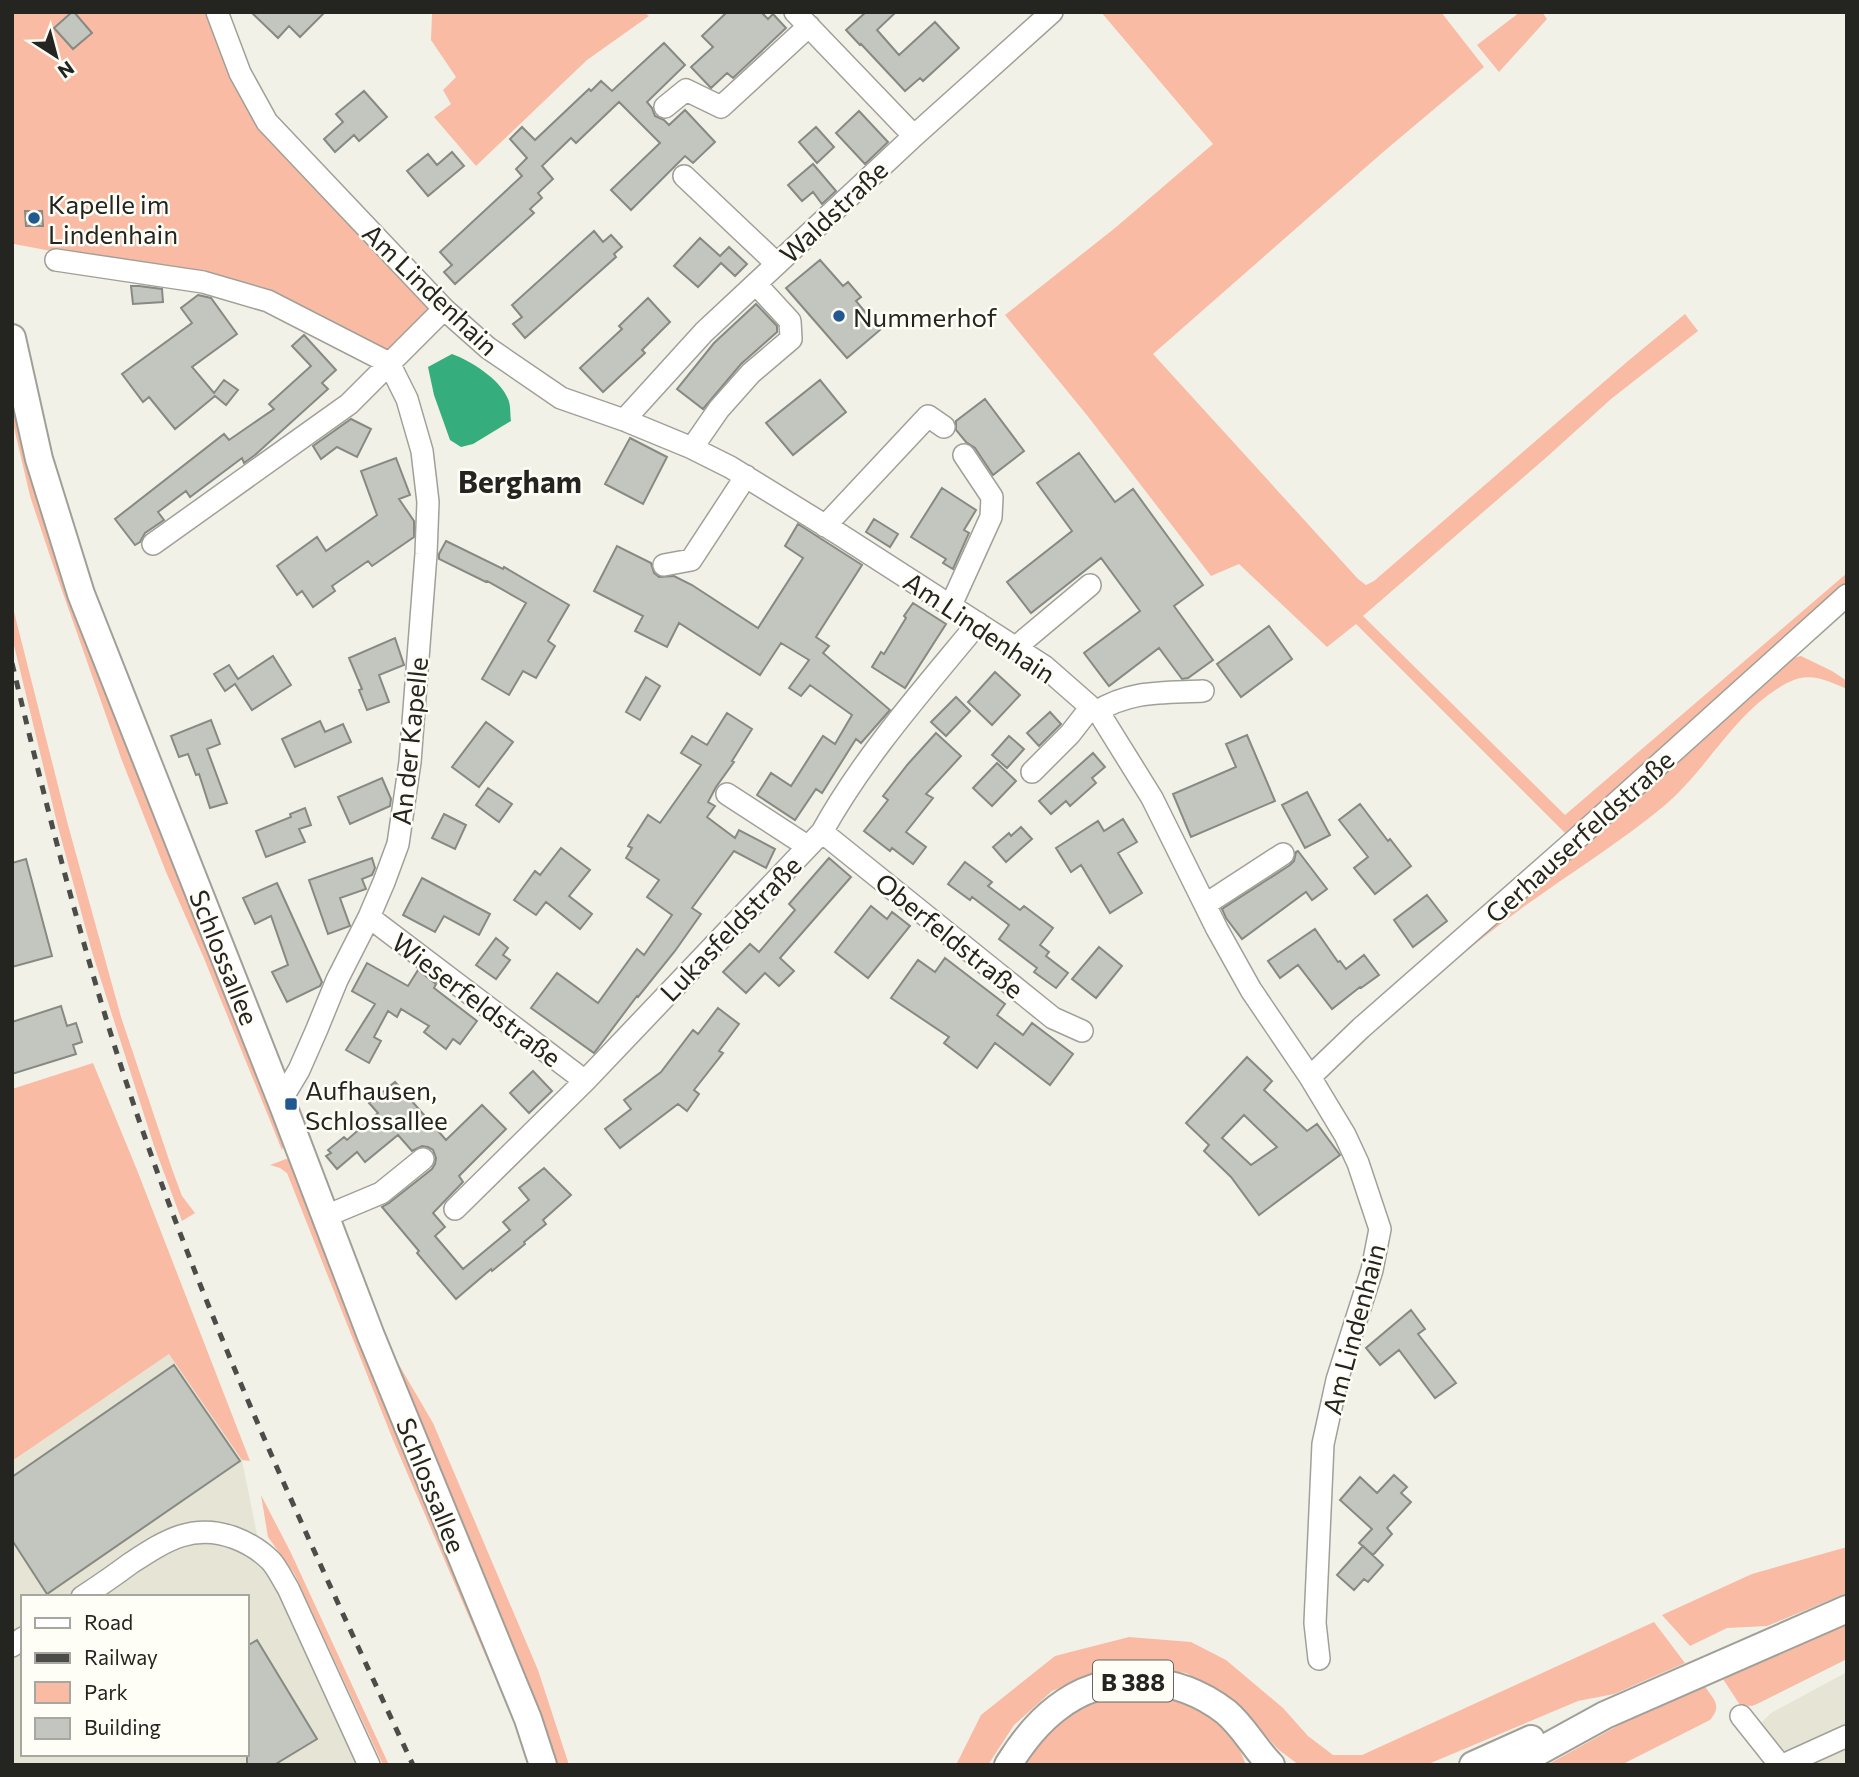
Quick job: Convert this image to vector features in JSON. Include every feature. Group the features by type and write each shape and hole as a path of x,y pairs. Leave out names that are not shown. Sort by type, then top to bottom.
{"main road":[{"name":"Schlossallee","path":"12,338 39,459 81,594 376,1347 528,1719 543,1765"},
{"path":"1512,1765 1605,1715 1847,1609"},
{"name":"B 388","path":"1008,1765 1020,1746 1058,1707 1100,1685 1145,1681 1189,1690 1210,1700 1237,1722 1254,1742 1265,1762"},
{"path":"1473,1765 1528,1740 1605,1715"}],"street":[{"name":"Am Lindenhain","path":"217,12 240,73 267,122 444,309 488,348 561,398 692,448 746,476 1045,666 1101,716 1152,798 1217,929 1251,990 1310,1077 1345,1135 1358,1163 1380,1229 1372,1270 1337,1380 1323,1444 1315,1623 1319,1659"},
{"name":"Waldstraße","path":"624,420 704,332 914,136 1052,12"},
{"path":"665,107 686,90 721,107 802,19 914,136"},
{"path":"684,176 777,264"},
{"path":"56,260 203,282 268,301 389,363"},
{"path":"692,448 719,410 751,373 791,339 790,321 756,284"},
{"path":"153,544 349,404 444,309"},
{"name":"An der Kapelle","path":"281,1100 299,1070 337,980 369,917 398,844 410,762 428,502 422,451 407,399 389,363"},
{"path":"825,526 928,416 944,427"},
{"path":"951,606 991,517 992,497 964,455"},
{"path":"664,565 691,560 746,476"},
{"path":"1016,648 1090,585"},
{"name":"Gerhauserfeldstraße","path":"1310,1077 1361,1028 1847,596"},
{"name":"Lukasfeldstraße","path":"455,1209 584,1081 815,839 839,800 896,722 978,623"},
{"path":"1032,772 1093,709 1125,697 1203,691"},
{"name":"Oberfeldstraße","path":"727,794 815,839 1054,1018 1082,1031"},
{"path":"1206,904 1283,853"},
{"name":"Wieserfeldstraße","path":"369,917 584,1081"},
{"path":"326,1216 381,1193 423,1158"},
{"path":"85,1595 152,1549 172,1538 189,1533 227,1535 255,1548 272,1562 288,1588 369,1765"},
{"path":"1741,1716 1781,1765 1847,1736"}],"shaded area":[{"path":"452,354 468,361 492,378 504,392 510,407 511,421 473,444 461,447 450,440 434,395 428,367"},
{"path":"169,1354 242,1460 257,1534 363,1765 12,1765 12,1461"},
{"path":"1847,1672 1847,1765 1787,1765 1760,1729 1762,1722 1771,1713"}],"green space":[{"path":"12,12 207,12 221,54 235,83 431,306 389,351 268,292 14,244"},
{"path":"434,12 644,12 649,16 587,60 476,166 434,117 451,104 443,90 456,77 431,40"},
{"path":"1101,12 1441,12 1484,67 1153,354 1366,585 1374,581 1685,314 1698,331 1611,399 1363,616 1565,815 1847,573 1847,585 1567,835 1356,624 1327,647 1239,564 1211,576 1086,414 1005,315 1115,228 1213,144"},
{"path":"1520,12 1542,12 1547,19 1499,72 1477,45"},
{"path":"12,384 69,596 145,794 285,1140 282,1150 121,758 30,496 12,419"},
{"path":"12,604 68,825 121,1017 182,1196 195,1213 182,1221 154,1146 92,952 58,827 12,637"},
{"path":"1801,656 1847,681 1847,689 1810,677 1795,679 1769,695 1737,724 1664,806 1502,923 1369,1032 1788,659"},
{"path":"93,1063 250,1461 242,1460 169,1354 12,1461 12,1089"},
{"path":"286,1159 293,1161 499,1670 493,1673 393,1440 287,1173 270,1165"},
{"path":"393,1358 433,1423 538,1670 569,1765 557,1765"},
{"path":"261,1495 291,1553 389,1765 383,1765 294,1573 268,1537"},
{"path":"1847,1547 1847,1593 1767,1626 1727,1628 1690,1646 1662,1615 1752,1574"},
{"path":"1654,1622 1685,1663 1614,1694 1578,1701 1426,1765 1299,1765 1279,1750 1227,1696 1186,1673 1139,1667 1101,1671 1052,1691 1014,1725 988,1765 956,1765 981,1715 1055,1656 1129,1637 1191,1642 1226,1660 1283,1708 1308,1736 1333,1755 1362,1755"},
{"path":"1847,1622 1847,1659 1752,1706 1740,1705 1721,1676"},
{"path":"1704,1685 1716,1706 1710,1720 1621,1765 1547,1765 1637,1715"},
{"path":"1164,1694 1197,1706 1234,1736 1246,1765 1021,1765 1033,1744 1071,1714 1108,1697"}],"building":[{"path":"72,12 92,33 73,49 54,28"},
{"path":"251,12 325,12 300,37 289,26 278,38"},
{"path":"727,12 761,12 768,19 773,14 786,28 733,78 727,73 711,88 691,67 713,47 702,36"},
{"path":"866,12 896,12 877,30 899,55 935,22 959,48 923,81 920,78 905,91 846,30"},
{"path":"664,43 685,65 647,102 655,116 669,125 685,110 715,142 693,163 685,156 631,210 611,190 660,143 619,102 576,143 571,138 542,166 553,179 538,193 542,198 530,209 534,213 455,284 444,272 452,265 440,252 522,176 516,169 527,158 510,139 522,127 535,140 589,89 591,91 601,81 612,91"},
{"path":"364,91 387,117 359,141 354,135 335,152 324,139 343,122 336,114"},
{"path":"859,111 888,142 865,164 836,133"},
{"path":"816,127 834,147 817,163 799,142"},
{"path":"452,152 464,166 428,196 407,171 428,154 437,165"},
{"path":"813,164 836,191 822,204 813,192 802,201 788,185"},
{"name":"Kapelle im Lindenhain","path":"25,211 42,211 43,226 26,226"},
{"path":"594,231 603,242 611,235 622,247 614,254 616,257 525,338 513,324 522,317 512,305"},
{"path":"700,238 720,256 729,247 747,264 735,276 721,263 698,287 674,266"},
{"name":"Nummerhof","path":"820,260 843,286 848,282 861,297 856,301 880,330 847,358 786,288"},
{"path":"131,286 162,289 163,302 133,304"},
{"path":"198,295 211,298 237,334 192,367 214,393 224,380 238,390 226,405 215,396 175,429 149,397 143,402 122,374 192,323 181,308"},
{"path":"648,298 670,322 642,350 645,353 603,392 580,368 622,329 619,326"},
{"name":"Nummerhof","path":"756,304 777,326 777,332 741,364 703,409 677,389 714,343"},
{"path":"304,335 336,370 322,383 328,389 244,463 242,458 190,497 186,491 158,512 164,520 145,533 135,545 115,519 224,434 229,440 274,409 269,404 311,366 292,346"},
{"path":"820,380 846,412 793,455 766,423"},
{"path":"985,399 1024,451 993,475 975,448 956,430 956,421"},
{"path":"351,419 371,429 357,457 337,447 321,459 313,446"},
{"path":"630,438 667,457 643,504 605,484"},
{"path":"1079,453 1115,502 1133,489 1203,585 1174,606 1213,660 1188,678 1182,679 1159,648 1109,686 1084,653 1140,611 1101,558 1031,613 1007,582 1072,531 1037,483"},
{"path":"396,458 410,495 399,499 414,521 414,537 372,566 368,561 332,586 335,591 313,607 302,591 297,595 277,566 317,537 326,551 377,515 361,471"},
{"path":"942,488 976,510 964,530 969,533 953,569 943,563 946,559 911,537"},
{"path":"874,519 898,534 890,547 866,532"},
{"path":"798,524 862,565 816,637 829,646 823,653 890,710 861,743 856,739 822,793 816,789 795,820 757,795 771,773 791,786 823,736 835,744 852,715 810,685 801,696 789,688 809,660 781,643 760,675 679,623 667,647 635,631 643,616 594,591 617,546 651,563 654,573 659,577 674,576 692,585 758,628 803,558 785,546"},
{"path":"446,541 503,569 504,567 569,605 548,641 555,646 536,678 523,671 509,695 482,679 526,603 439,559"},
{"path":"913,603 946,624 905,688 872,667 881,652 884,654"},
{"path":"1269,626 1292,659 1241,697 1217,664"},
{"path":"395,638 404,665 379,675 389,702 367,710 359,690 362,689 349,658"},
{"path":"273,656 291,685 252,710 235,684 225,691 214,674 229,665 238,679"},
{"path":"995,672 1020,695 992,725 968,702"},
{"path":"646,677 660,686 640,720 626,712"},
{"path":"956,697 970,711 946,736 931,722"},
{"path":"1050,712 1061,724 1039,746 1027,733"},
{"path":"727,713 752,729 708,802 715,806 707,817 735,838 739,830 775,849 766,868 734,851 692,908 701,914 594,1053 531,1008 557,973 598,1003 637,949 644,955 672,915 647,897 659,880 626,858 632,848 628,846 648,815 660,823 701,765 681,753 692,736 707,745"},
{"path":"211,720 220,744 207,749 227,803 210,808 199,774 196,775 188,754 179,757 171,736"},
{"path":"320,721 325,732 343,724 351,742 295,767 282,739"},
{"path":"486,722 513,742 479,787 452,767"},
{"path":"936,733 961,756 926,794 933,798 906,832 926,847 913,864 864,831 888,800 883,796"},
{"path":"1247,735 1275,801 1191,837 1173,794 1236,767 1226,744"},
{"path":"1009,736 1024,749 1007,768 992,755"},
{"path":"1093,753 1105,767 1092,778 1096,783 1070,806 1066,801 1051,814 1039,801"},
{"path":"997,763 1016,781 992,806 973,788"},
{"path":"382,778 391,799 390,806 350,824 338,797"},
{"path":"488,788 512,804 499,822 476,805"},
{"path":"1307,792 1330,835 1305,848 1282,805"},
{"path":"1360,804 1411,866 1375,894 1354,868 1368,857 1339,820"},
{"path":"305,808 311,825 299,829 305,842 266,857 256,831 291,817 290,814"},
{"path":"444,814 466,825 455,849 432,838"},
{"path":"1123,819 1137,842 1118,853 1142,893 1110,913 1081,865 1071,872 1056,848 1098,821 1104,831"},
{"path":"1021,827 1032,839 1006,862 993,847"},
{"path":"561,848 590,870 569,896 592,914 580,929 546,902 536,915 514,900 535,871 540,875"},
{"path":"1298,851 1327,889 1312,900 1306,892 1242,939 1222,909 1290,865"},
{"path":"372,858 375,868 372,875 362,879 366,889 340,898 350,926 328,934 309,880"},
{"path":"829,858 851,877 780,958 794,971 779,986 765,973 746,993 723,972 750,944 759,952 795,910 789,904"},
{"path":"26,859 52,956 12,967 12,863"},
{"path":"965,862 992,882 988,886 1020,910 1024,906 1053,928 1040,945 1049,952 1046,956 1068,973 1056,988 1034,972 1037,968 999,939 1009,925 972,897 970,900 948,884"},
{"path":"422,878 490,914 479,935 444,916 435,932 403,915"},
{"path":"277,883 322,982 320,986 287,1002 272,972 288,965 271,916 255,924 243,898"},
{"path":"1427,895 1447,921 1413,947 1394,920"},
{"path":"871,906 887,919 892,912 910,926 868,978 835,952"},
{"path":"1315,929 1346,969 1364,955 1379,975 1332,1009 1298,965 1280,978 1268,961"},
{"path":"496,938 508,948 503,955 510,960 496,979 476,965"},
{"path":"1099,947 1122,966 1096,998 1072,979"},
{"path":"945,958 1005,1004 997,1015 1023,1035 1032,1023 1073,1054 1050,1085 995,1043 977,1068 944,1043 949,1037 891,998 918,960 935,972"},
{"path":"367,963 408,986 418,970 436,984 434,988 477,1021 460,1044 453,1039 446,1049 424,1032 429,1026 401,1009 397,1017 388,1011 374,1037 381,1041 369,1063 346,1050 375,1004 352,991"},
{"path":"61,1006 67,1026 76,1023 79,1032 82,1042 73,1045 76,1054 12,1074 12,1022"},
{"path":"718,1008 739,1024 719,1051 723,1053 694,1090 699,1094 687,1111 678,1104 620,1148 605,1129 631,1109 624,1100 661,1072 693,1030 698,1034"},
{"path":"1247,1057 1272,1081 1264,1090 1307,1131 1317,1124 1340,1155 1259,1215 1231,1177 1204,1151 1209,1145 1186,1123","holes":["1244,1115 1277,1147 1251,1165 1222,1138"]},
{"path":"533,1071 552,1091 529,1113 510,1093"},
{"path":"395,1082 446,1140 482,1105 506,1129 459,1176 463,1182 433,1213 445,1227 435,1236 463,1269 510,1230 503,1222 529,1200 519,1188 544,1168 571,1195 543,1220 546,1224 524,1242 525,1244 456,1299 382,1207 432,1169 436,1158 433,1150 422,1146 412,1151 398,1135 365,1162 357,1152 337,1169 326,1156 331,1153 328,1150 344,1137 347,1140 378,1113 369,1103"},
{"path":"1411,1310 1425,1329 1418,1334 1456,1383 1435,1398 1399,1350 1380,1365 1366,1348"},
{"path":"174,1365 240,1461 47,1594 12,1540 12,1477"},
{"path":"1394,1475 1407,1487 1401,1493 1411,1502 1387,1528 1392,1534 1373,1555 1359,1543 1372,1529 1340,1500 1360,1477 1377,1493"},
{"path":"1363,1546 1383,1565 1368,1582 1364,1579 1354,1590 1337,1575"},
{"path":"257,1640 317,1739 274,1765 247,1765 248,1645"}],"railway":[{"path":"12,663 74,906 109,1027 148,1146 240,1381 307,1535 413,1765"}],"place":[{"name":"Kapelle im Lindenhain","path":"34,218"},
{"name":"Nummerhof","path":"839,316"},
{"name":"Aufhausen, Schlossallee","path":"291,1104"}],"district":[{"name":"Bergham","path":"520,480"}]}
